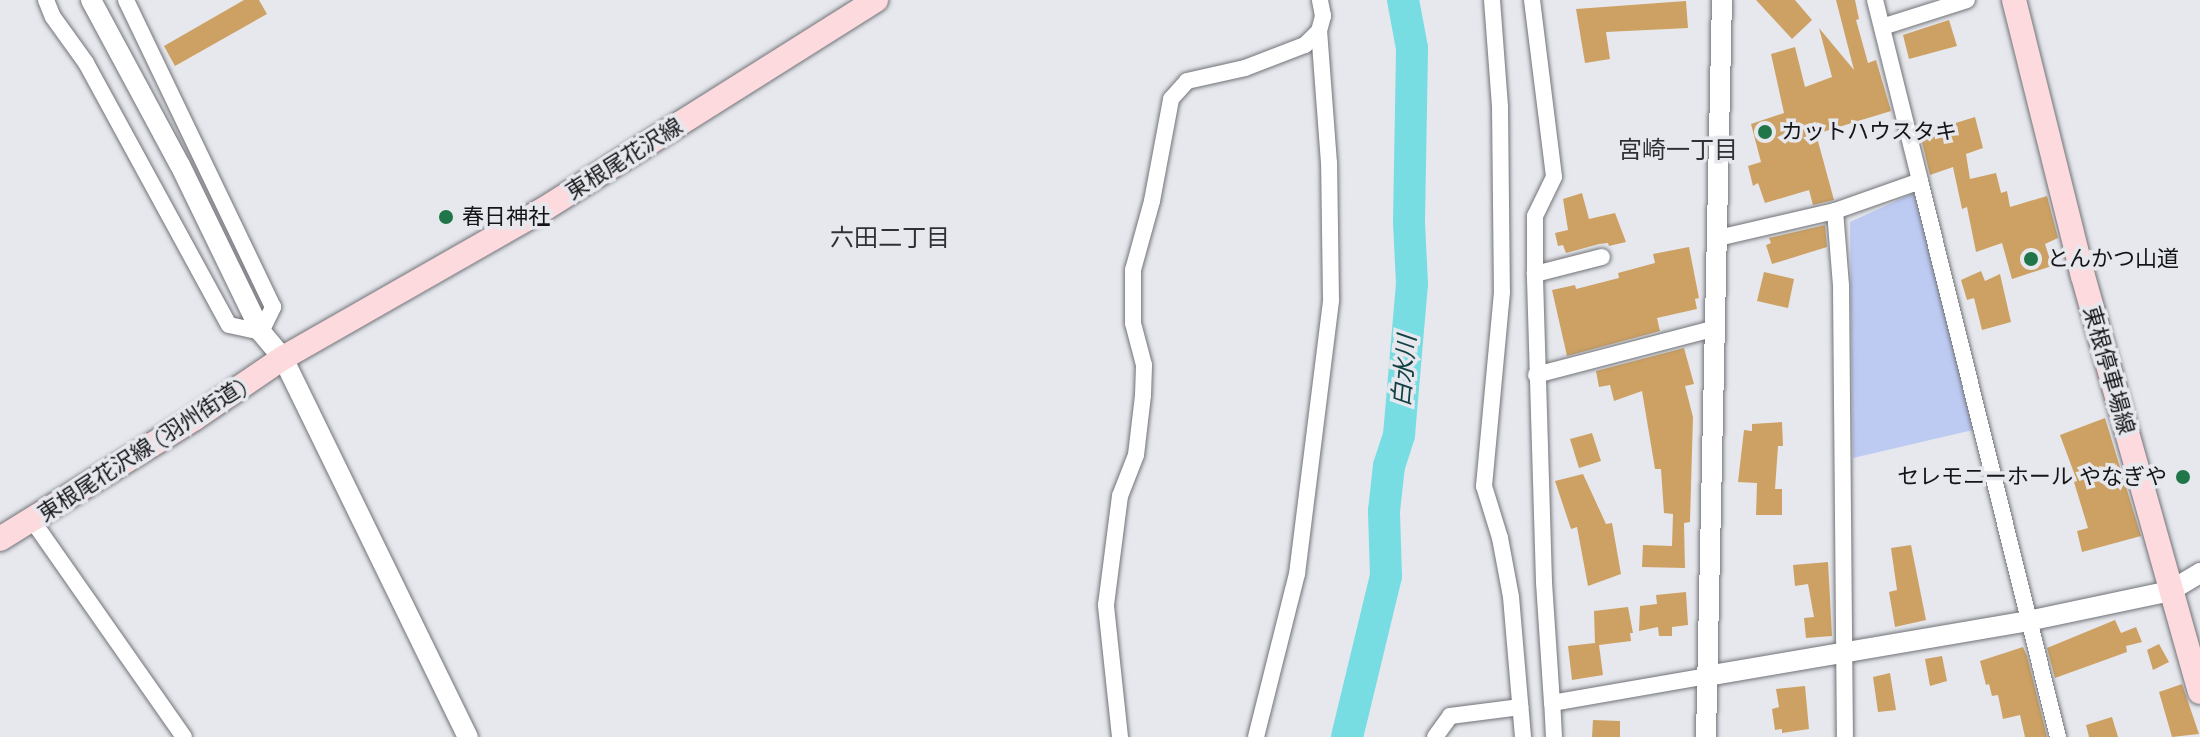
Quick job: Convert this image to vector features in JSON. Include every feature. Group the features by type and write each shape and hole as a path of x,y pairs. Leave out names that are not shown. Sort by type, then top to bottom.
{"main road":[{"name":"東根尾花沢線","path":"283,358 541,211 876,0"},
{"name":"東根停車場線","path":"2014,0 2083,276 2200,692"},
{"name":"東根尾花沢線 (羽州街道)","path":"0,539 283,358"}],"street":[{"path":"46,0 53,17 86,63 229,325 261,332"},
{"path":"91,0 180,165 261,332 283,358 468,737"},
{"path":"126,0 273,307 261,332"},
{"path":"1256,737 1297,574 1331,300 1329,163 1319,31 1323,16 1320,0"},
{"path":"1492,0 1500,107 1502,292 1484,486 1500,538 1511,597 1523,737"},
{"path":"1532,0 1554,177 1535,216 1536,375 1554,737"},
{"path":"1706,737 1722,0"},
{"path":"1875,0 2058,737"},
{"path":"1882,27 1967,0"},
{"path":"1120,737 1106,605 1118,508 1136,455 1143,395 1144,365 1133,323 1133,270 1152,201 1171,99 1187,81 1257,64 1305,45 1319,31"},
{"path":"1718,238 1835,211 1920,181"},
{"path":"1835,211 1841,286 1845,737"},
{"path":"1535,274 1602,257"},
{"path":"1536,375 1716,328"},
{"path":"32,520 184,737"},
{"path":"1552,703 2028,621 2170,591 2200,573"},
{"path":"1435,737 1450,716 1520,707"}],"shaded area":[{"path":"1914,193 1977,429 1853,458 1850,222"}],"building":[{"path":"244,0 259,0 267,14 175,66 164,46"},
{"path":"1756,0 1795,0 1812,20 1792,39"},
{"path":"1836,0 1855,0 1859,19 1856,20 1868,63 1876,60 1891,111 1816,134 1834,200 1813,205 1809,190 1765,203 1758,183 1753,186 1748,166 1761,162 1751,124 1784,113 1771,54 1795,47 1805,87 1832,77 1819,28 1854,70"},
{"path":"1686,1 1688,28 1606,32 1610,59 1585,63 1576,9"},
{"path":"1949,20 1957,46 1909,59 1903,35"},
{"path":"1975,117 1983,148 1966,154 1970,179 1996,173 2001,193 2007,191 2010,207 2047,196 2058,238 2045,244 2052,266 2012,279 2002,243 1976,252 1967,207 1962,209 1953,167 1930,175 1920,134"},
{"path":"1582,193 1589,219 1615,213 1626,242 1609,246 1608,243 1599,244 1566,253 1563,245 1558,246 1555,233 1568,230 1563,199"},
{"path":"1825,225 1827,247 1772,264 1766,245 1771,243 1769,238"},
{"path":"1689,247 1699,298 1695,299 1697,309 1657,318 1660,331 1567,356 1552,290 1575,285 1576,289 1619,278 1618,273 1655,263 1653,254"},
{"path":"1981,271 1985,281 2000,274 2011,322 1982,330 1974,298 1967,300 1961,280"},
{"path":"1764,272 1794,279 1788,308 1757,301"},
{"path":"1684,348 1694,384 1685,386 1693,417 1690,522 1684,523 1685,568 1642,567 1643,545 1672,546 1673,514 1664,513 1661,469 1655,469 1642,391 1614,401 1610,385 1599,387 1596,371"},
{"path":"2105,418 2141,536 2082,552 2077,531 2088,528 2074,482 2077,481 2060,435"},
{"path":"1782,422 1783,446 1778,446 1775,489 1782,489 1782,515 1756,515 1757,483 1738,482 1744,430 1752,431 1752,424"},
{"path":"1592,433 1601,461 1579,468 1570,439"},
{"path":"1583,474 1606,524 1612,523 1621,574 1588,586 1577,527 1571,529 1555,481"},
{"path":"1911,545 1926,620 1895,627 1889,592 1897,590 1891,548"},
{"path":"1828,562 1832,636 1806,638 1804,618 1814,617 1808,584 1795,586 1793,565"},
{"path":"1686,592 1688,625 1672,627 1672,636 1659,636 1658,627 1639,631 1640,606 1657,604 1656,595"},
{"path":"1628,607 1633,633 1630,633 1631,641 1599,645 1603,675 1572,680 1568,646 1595,643 1594,611"},
{"path":"2115,620 2121,633 2136,627 2142,642 2126,646 2127,652 2055,678 2047,648"},
{"path":"2159,644 2169,662 2153,670 2147,650"},
{"path":"2023,647 2047,737 2025,737 2020,715 2003,719 1998,695 1992,696 1989,684 1986,685 1980,661"},
{"path":"1942,656 1947,681 1930,686 1925,659"},
{"path":"1890,673 1896,710 1878,712 1873,677"},
{"path":"2182,684 2199,734 2172,737 2159,692"},
{"path":"1805,686 1809,729 1782,733 1782,729 1775,730 1772,709 1779,707 1776,689"},
{"path":"2112,717 2118,737 2089,737 2086,725"},
{"path":"1593,720 1620,721 1620,737 1592,737"}],"waterway":[{"name":"白水川","path":"1347,737 1386,576 1384,511 1389,466 1399,435 1412,284 1409,222 1412,48 1403,0"}],"place":[{"name":"カットハウスタキ","path":"1765,132"},
{"name":"春日神社","path":"446,217"},
{"name":"とんかつ山道","path":"2031,259"},
{"name":"セレモニーホール やなぎや","path":"2183,477"}],"district":[{"name":"宮崎一丁目","path":"1678,150"},
{"name":"六田二丁目","path":"890,238"}]}
